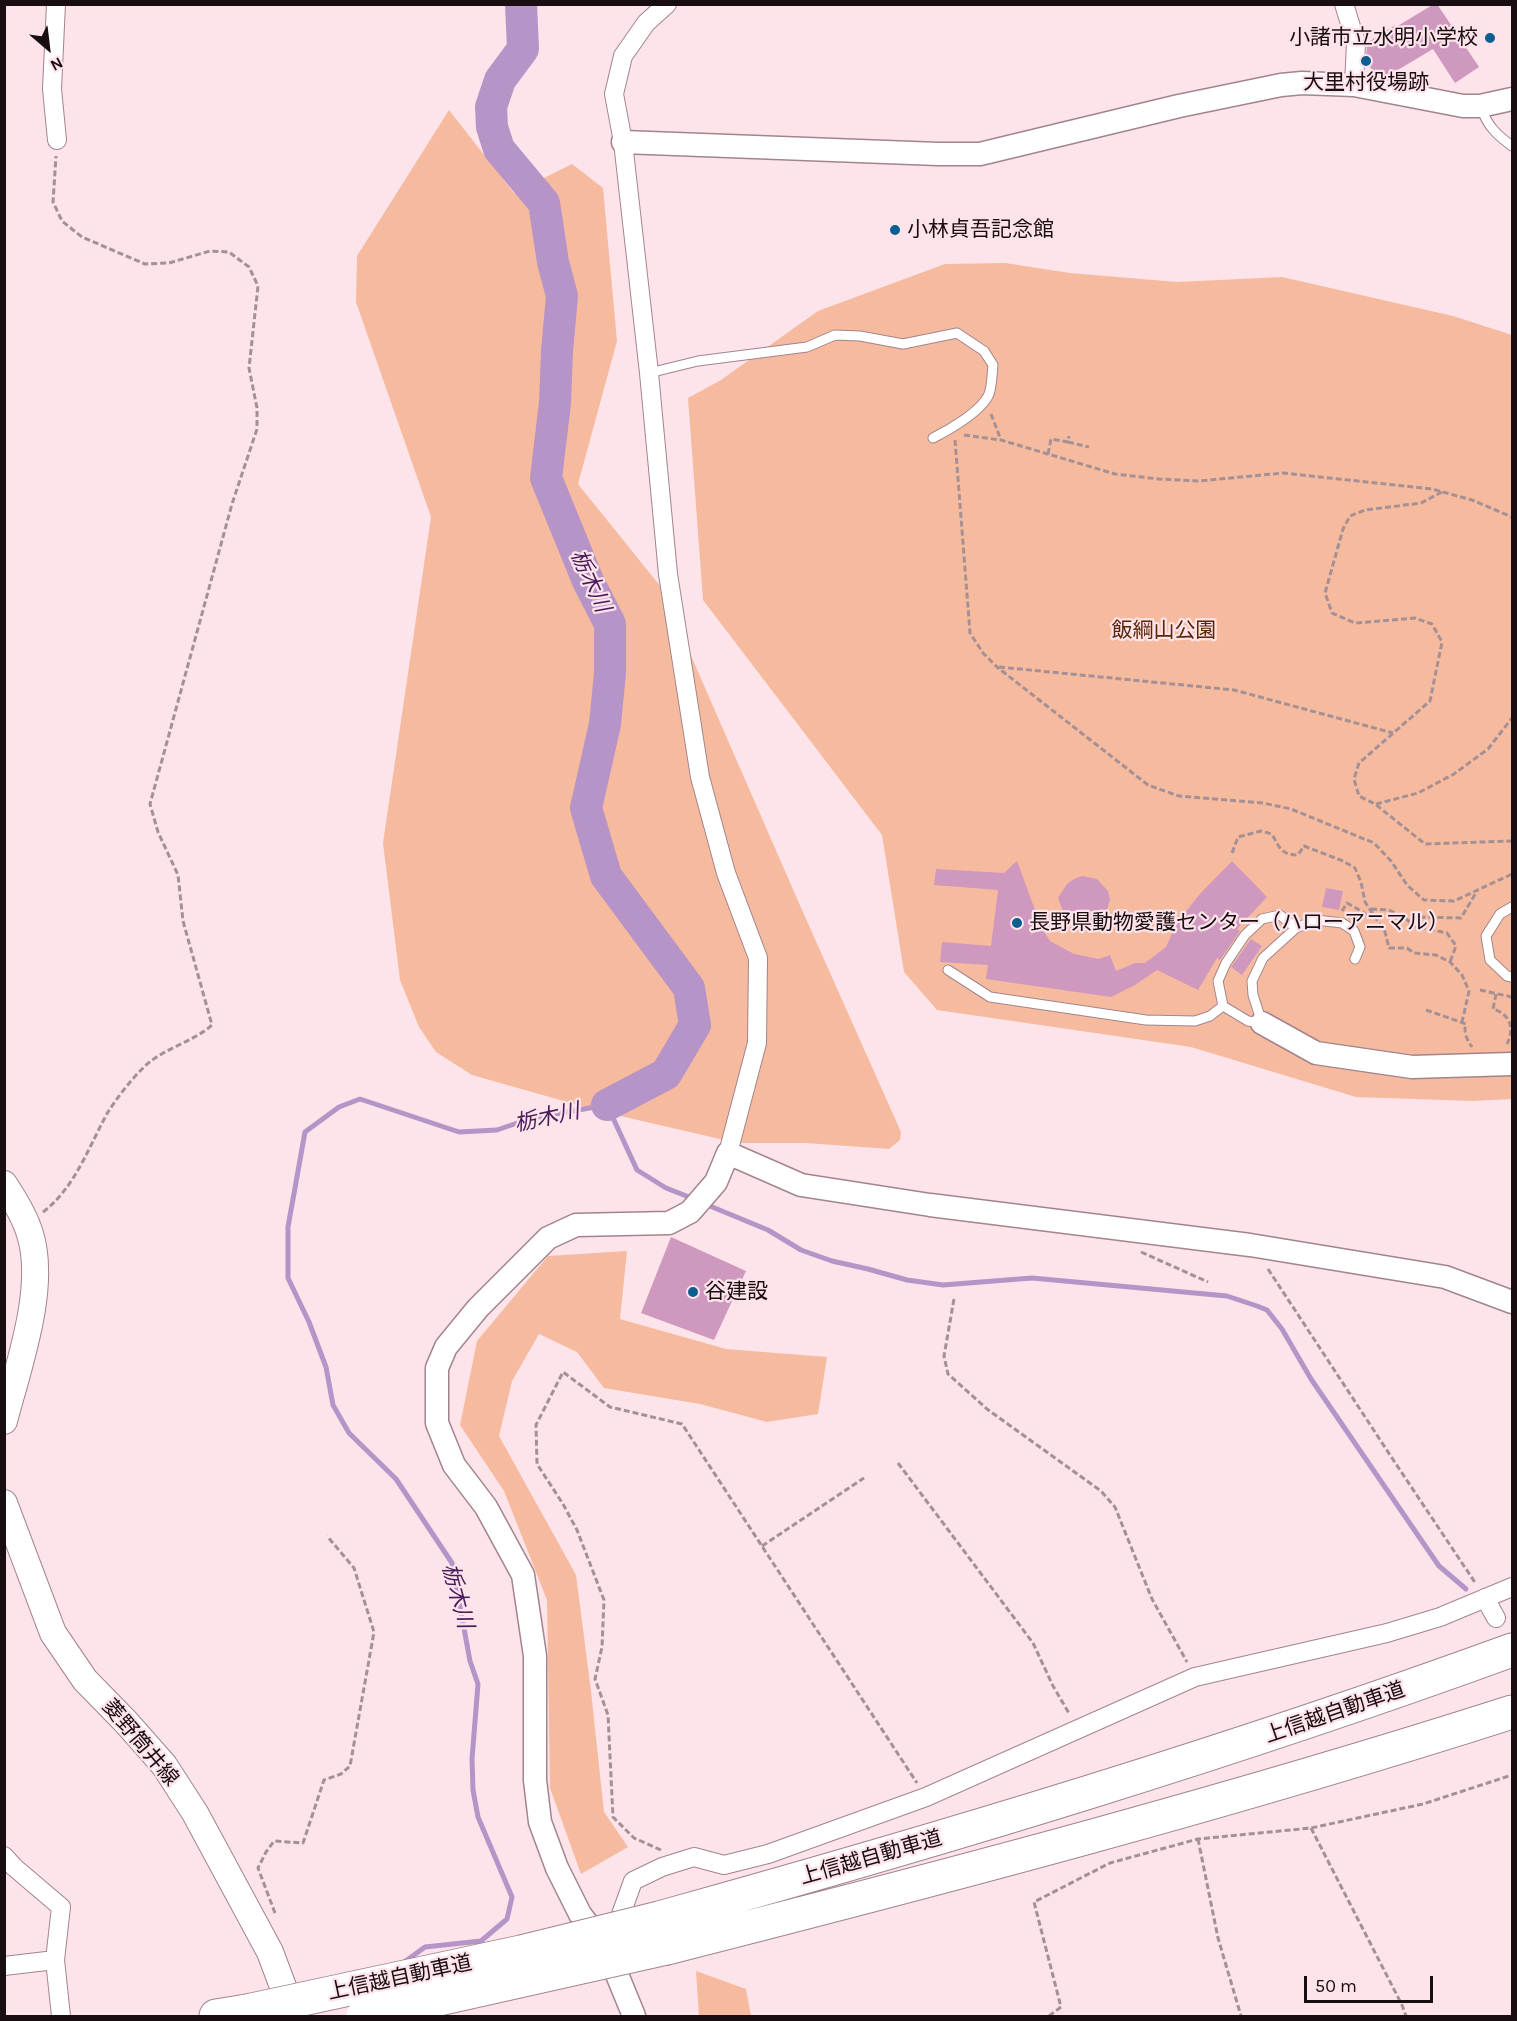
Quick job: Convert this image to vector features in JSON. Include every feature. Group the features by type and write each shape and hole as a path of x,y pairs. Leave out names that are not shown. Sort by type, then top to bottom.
{"highway":[{"name":"上信越自動車道","path":"363,2016 528,1980 942,1838 1088,1794 1384,1696 1512,1650"},
{"name":"上信越自動車道","path":"216,2016 509,1954 663,1933 931,1880 1226,1798 1512,1712"}],"main road":[{"path":"4,1184 30,1234 36,1272 33,1306 4,1421"},
{"name":"菱野筒井線","path":"4,1503 53,1633 85,1680 164,1765 195,1813 270,1952 294,2016"}],"street":[{"path":"56,4 52,89 57,140"},
{"path":"634,2016 607,1950 580,1914 557,1868 540,1822 535,1780 535,1656 523,1575 486,1507 454,1465 437,1423 437,1368 446,1347 478,1308 549,1238 576,1225 669,1223 690,1212 716,1182 728,1154 758,1043 758,958 726,873 700,777 668,574 649,373 623,142 614,94 623,56 646,22 667,4"},
{"path":"1344,4 1356,43 1354,85"},
{"path":"623,142 980,154 1179,106 1281,85 1302,83 1354,85 1463,106 1480,106 1512,99"},
{"path":"1262,1023 1316,1053 1412,1067 1507,1057"},
{"path":"728,1154 801,1185 930,1205 1250,1245 1445,1277 1512,1302"},
{"path":"607,1950 633,1881 662,1867 694,1857 724,1865 768,1854 926,1797 1195,1677 1387,1633 1440,1617 1512,1587"},
{"path":"1485,1598 1496,1618"},
{"path":"4,1856 14,1867 62,1906 55,1960 61,2016"},
{"path":"4,1966 55,1960"}],"lane":[{"path":"1480,106 1494,133 1512,146"},
{"path":"649,373 698,361 807,347 835,335 860,336 903,344 957,333 984,351 993,365 989,394 973,413 933,438"},
{"path":"1512,907 1500,914 1486,936 1490,960 1512,978"},
{"path":"1296,928 1280,915 1262,919 1245,935 1226,963 1218,981 1223,1006 1248,1021 1262,1023 1253,995 1252,981 1263,958 1296,928 1316,920 1342,923 1354,931 1360,947 1355,959"},
{"path":"948,970 990,998 1146,1020 1195,1021 1210,1016 1223,1006"}],"path":[{"path":"26,1225 55,1203 68,1185 110,1110 143,1068 169,1049 206,1031 212,1025 183,921 178,875 158,832 150,804 232,504 257,429 257,408 249,368 258,286 249,267 230,252 210,251 169,263 145,264 82,237 62,221 53,202 57,140"},
{"path":"987,397 992,420 1001,440"},
{"path":"1512,517 1472,500 1432,489 1283,473 1198,481 1115,474 1001,440 955,434 970,633 983,653 997,667 1148,785 1179,796 1263,803 1291,809 1374,843 1407,885 1424,900 1454,901 1512,874"},
{"path":"1068,442 1069,436"},
{"path":"1048,454 1051,439 1089,447"},
{"path":"1442,492 1421,503 1365,510 1350,516 1343,530 1325,593 1332,613 1355,623 1414,618 1432,624 1442,642 1430,701 1359,763 1354,779 1359,796 1375,804 1425,844 1512,841"},
{"path":"997,667 1234,690 1393,733"},
{"path":"1375,804 1418,793 1454,774 1488,749 1512,718"},
{"path":"1232,853 1238,837 1261,831 1272,834 1280,849 1288,855 1298,855 1304,846 1355,868 1361,882 1365,902 1385,932 1389,948 1407,948 1414,953 1436,955 1450,962 1462,975 1469,991 1461,1022"},
{"path":"1417,926 1420,917 1461,918 1478,890"},
{"path":"1335,922 1347,903 1363,912 1368,918 1376,917"},
{"path":"1371,909 1389,910 1417,926 1447,933 1456,946 1450,962"},
{"path":"1480,990 1512,997"},
{"path":"1496,994 1493,1008 1501,1011 1512,1027 1507,1057"},
{"path":"1426,1010 1466,1024 1464,1029 1466,1036 1476,1050"},
{"path":"1250,1245 1266,1264 1485,1598"},
{"path":"1137,1250 1208,1282"},
{"path":"954,1299 944,1356 948,1374 987,1409 1101,1491 1115,1507 1152,1599 1195,1677"},
{"path":"662,1867 662,1851 634,1838 614,1816 608,1715 595,1679 602,1647 604,1600 577,1530 537,1464 536,1425 562,1372 610,1407 682,1424 926,1797"},
{"path":"898,1463 1034,1643 1053,1686 1078,1729"},
{"path":"762,1546 864,1478"},
{"path":"277,1918 258,1868 274,1841 303,1843 324,1780 341,1774 350,1766 374,1632 354,1568 327,1536"},
{"path":"1049,2016 1062,2007 1034,1902 1110,1863 1197,1839 1311,1828 1423,1804 1512,1775"},
{"path":"1311,1828 1402,2004 1406,2016"},
{"path":"1197,1839 1218,1938 1241,2016"}],"green space":[{"path":"449,110 514,193 572,164 603,188 617,341 578,484 661,587 901,1132 900,1140 889,1149 806,1143 737,1143 599,1111 472,1075 436,1052 419,1027 400,980 383,843 431,517 356,302 357,256"},
{"name":"飯綱山公園","path":"1005,263 1070,273 1177,282 1282,277 1453,316 1512,335 1512,1099 1473,1101 1356,1097 1191,1047 937,1010 904,972 882,835 703,600 688,398 721,380 818,311 945,264"},
{"path":"627,1251 620,1319 726,1349 827,1357 818,1414 767,1422 700,1404 604,1388 577,1352 539,1334 512,1381 499,1436 576,1575 604,1812 628,1847 581,1874 550,1788 547,1600 504,1491 460,1425 477,1341 548,1256"},
{"path":"696,1971 746,1989 751,2016 699,2016"}],"building":[{"path":"1437,4 1479,67 1455,83 1433,49 1386,77 1375,75 1366,60 1367,43"},
{"path":"1017,861 1035,910 1031,936 1039,924 1050,941 1074,954 1099,959 1110,955 1116,971 1135,963 1145,963 1166,947 1176,924 1199,895 1232,861 1267,897 1237,929 1240,931 1220,960 1217,958 1198,990 1157,970 1111,997 986,979 988,965 940,962 942,942 991,946 998,890 934,885 936,869 1004,873"},
{"path":"1082,876 1097,879 1108,891 1110,899 1106,914 1093,924 1077,924 1070,920 1064,914 1058,898 1067,884"},
{"path":"1326,888 1343,891 1339,910 1322,907"},
{"path":"1251,939 1262,946 1242,975 1231,967"},
{"name":"谷建設","path":"671,1237 746,1271 714,1340 641,1313"}],"waterway":[{"name":"栃木川","path":"521,4 523,49 500,80 491,107 492,127 499,149 544,203 553,262 562,296 555,403 546,478 588,581 610,624 610,673 605,724 586,808 606,876 689,988 695,1025 666,1074 607,1105"},
{"name":"栃木川","path":"403,1963 425,1947 481,1941 507,1919 512,1897 478,1817 473,1790 472,1759 478,1684 470,1661 452,1563 396,1479 349,1433 333,1405 326,1367 309,1322 288,1278 288,1227 305,1132 339,1107 360,1099 459,1132 497,1130 532,1118 607,1105 637,1170 666,1188 694,1199"},
{"path":"705,1204 768,1230 801,1250 832,1261 907,1280 943,1285 1032,1278 1227,1296 1267,1310 1282,1329 1311,1379 1439,1566 1466,1589"}],"place":[{"name":"小諸市立水明小学校","path":"1490,38"},
{"name":"大里村役場跡","path":"1366,61"},
{"name":"小林貞吾記念館","path":"895,230"},
{"name":"長野県動物愛護センター（ハローアニマル）","path":"1017,923"},
{"name":"谷建設","path":"693,1292"}]}
